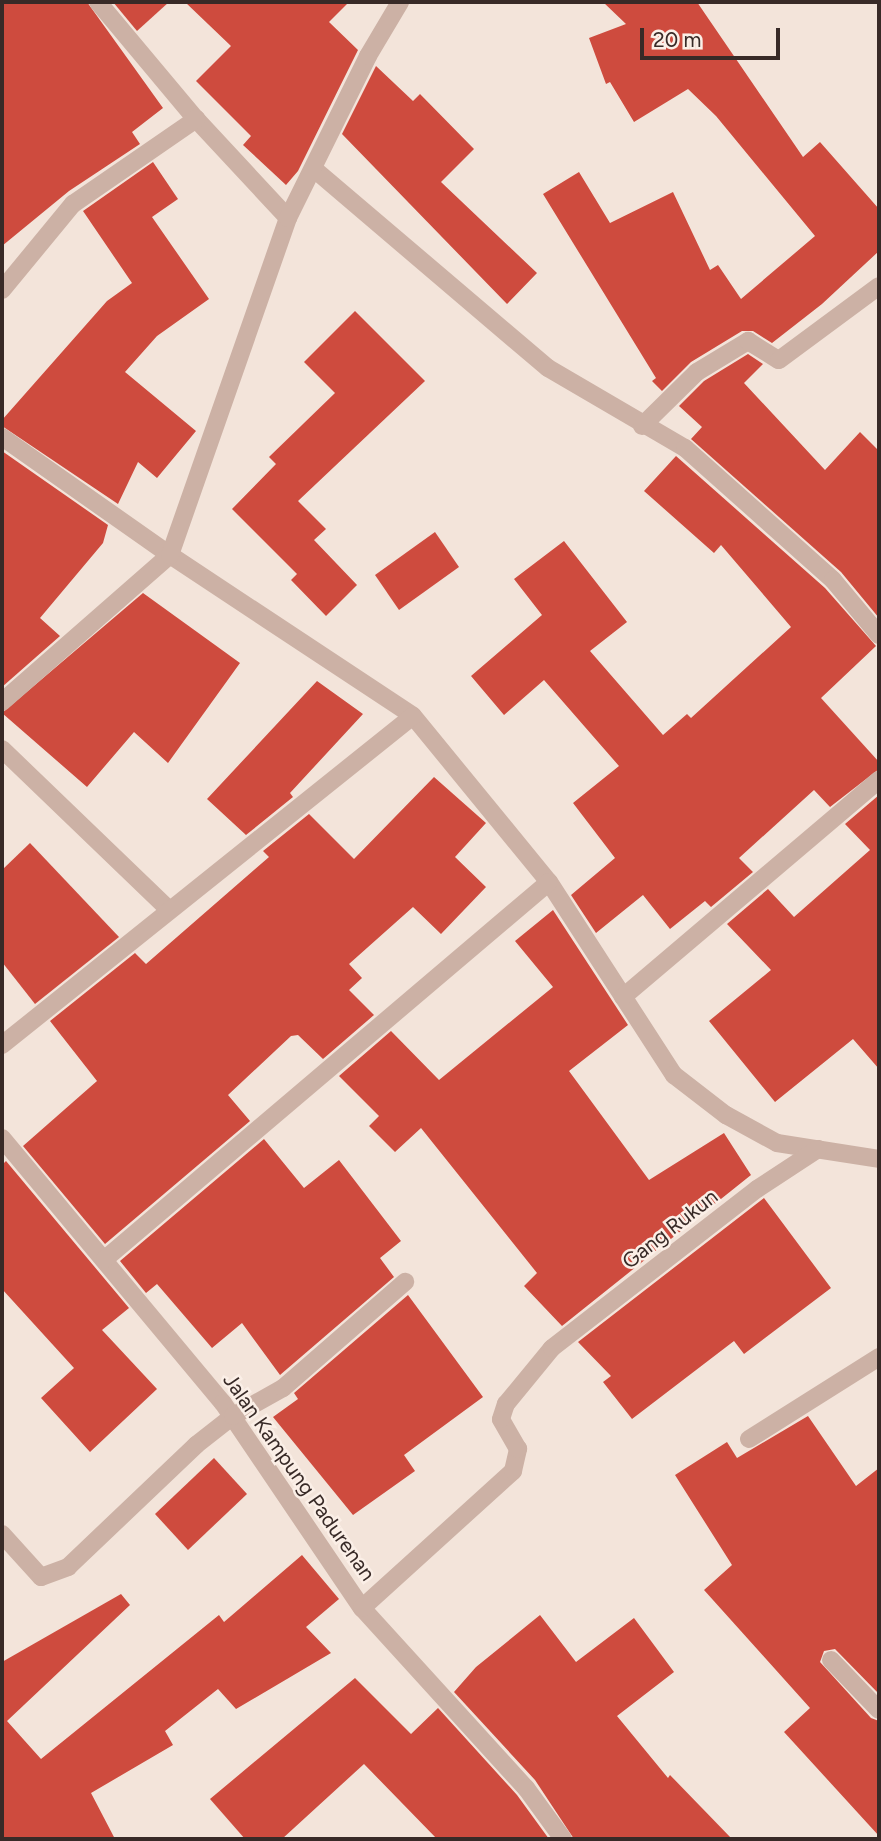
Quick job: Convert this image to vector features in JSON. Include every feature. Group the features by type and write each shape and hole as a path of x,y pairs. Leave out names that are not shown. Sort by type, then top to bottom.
{"street":[{"path":"98,2 196,119 288,218"},
{"path":"2,702 170,555 288,218 368,57 400,2"},
{"path":"2,290 73,204 196,119"},
{"path":"314,169 548,368 642,426 685,448 833,580 879,635"},
{"path":"642,426 697,372 747,341 779,360 879,286"},
{"path":"2,437 170,555 413,716 549,882 674,1075 726,1115 777,1143 879,1158"},
{"path":"2,1045 167,908 413,716"},
{"path":"2,749 167,908"},
{"path":"623,997 879,780"},
{"path":"105,1259 549,882"},
{"name":"Jalan Kampung Padurenan","path":"2,1138 233,1416 362,1608 526,1788 563,1839"},
{"name":"Gang Rukun","path":"362,1608 513,1471 518,1449 501,1419 506,1404 552,1348 757,1189 818,1149"},
{"path":"2,1534 41,1577 68,1567 233,1416 284,1388 405,1282"},
{"path":"749,1439 879,1357"},
{"path":"831,1660 879,1710"}],"building":[{"path":"2,2 87,2 163,108 132,132 140,144 69,191 2,246"},
{"path":"113,2 169,2 137,31"},
{"path":"185,2 349,2 329,22 358,50 298,171 286,185 243,145 251,136 196,81 231,46"},
{"path":"603,2 697,2 803,157 820,142 879,209 879,251 822,304 772,343 753,331 742,331 691,362 662,391 652,381 656,378 543,194 579,172 610,223 673,192 710,270 718,265 741,299 815,236 716,116 688,89 634,122 610,82 606,84 589,38 626,24"},
{"path":"376,66 413,101 420,94 474,149 441,182 537,273 507,304 342,134"},
{"path":"153,162 178,199 152,217 209,299 157,336 125,372 196,431 157,478 138,462 118,504 2,426 2,420 107,301 132,283 83,211"},
{"path":"355,311 425,381 298,501 326,529 314,540 357,585 326,616 291,580 297,574 232,509 276,464 269,457 335,393 304,362"},
{"path":"748,354 763,364 744,383 825,470 860,432 879,451 879,618 841,572 691,439 702,427 679,406 704,381"},
{"path":"2,451 108,525 103,543 40,618 60,636 2,687"},
{"path":"676,456 825,588 876,646 821,698 879,762 879,769 830,807 814,790 739,858 753,872 711,907 705,901 670,929 643,895 596,933 571,895 615,858 573,803 619,766 544,680 504,715 471,676 542,615 514,579 564,541 627,622 590,651 663,735 687,714 691,718 791,627 721,545 714,553 644,491"},
{"path":"435,532 459,567 399,610 375,575"},
{"path":"143,593 240,663 168,763 134,732 87,787 2,713"},
{"path":"317,681 363,714 290,793 293,797 246,835 207,799"},
{"path":"434,777 486,823 455,857 486,887 441,934 413,907 349,964 362,978 349,990 374,1015 323,1059 298,1035 291,1036 228,1095 250,1121 105,1244 23,1146 97,1081 50,1021 135,953 146,964 269,857 263,851 309,814 354,859"},
{"path":"879,795 879,1069 853,1039 775,1102 709,1021 771,970 727,924 768,889 794,917 870,850 845,824"},
{"path":"30,843 119,937 35,1004 2,962 2,870"},
{"path":"553,910 628,1025 569,1071 649,1180 724,1133 751,1175 562,1326 524,1286 537,1273 421,1128 395,1152 369,1126 379,1116 339,1076 391,1031 439,1080 553,987 515,941"},
{"path":"264,1139 304,1188 339,1160 401,1241 380,1258 394,1277 280,1375 242,1323 212,1348 157,1284 146,1293 120,1261"},
{"path":"6,1161 129,1308 102,1330 157,1389 90,1452 41,1398 74,1368 2,1289 2,1165"},
{"path":"764,1198 831,1288 744,1354 734,1341 632,1419 603,1382 611,1376 578,1342"},
{"path":"408,1295 483,1397 404,1455 415,1471 353,1515 273,1417 298,1399 294,1393"},
{"path":"808,1416 856,1486 879,1468 879,1694 835,1649 824,1651 820,1662 871,1718 879,1721 879,1836 784,1732 810,1708 704,1590 732,1565 675,1475 727,1442 737,1458"},
{"path":"214,1458 247,1494 188,1550 155,1514"},
{"path":"302,1555 339,1599 306,1627 331,1653 236,1709 218,1689 165,1731 173,1745 91,1793 115,1839 2,1839 2,1662 121,1594 130,1605 7,1721 41,1759 219,1615 224,1622"},
{"path":"540,1615 576,1662 634,1618 674,1672 617,1716 668,1778 670,1775 732,1839 574,1839 535,1780 454,1692 476,1667"},
{"path":"355,1678 411,1734 438,1708 517,1795 549,1839 437,1839 364,1764 282,1839 245,1839 210,1799"}]}
